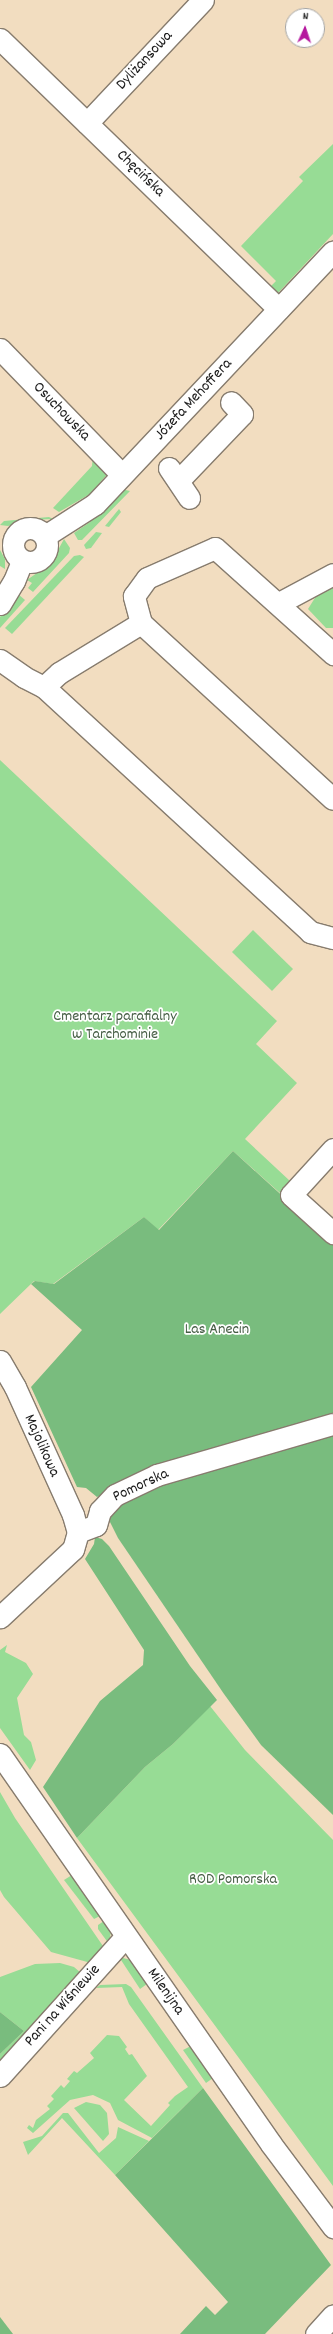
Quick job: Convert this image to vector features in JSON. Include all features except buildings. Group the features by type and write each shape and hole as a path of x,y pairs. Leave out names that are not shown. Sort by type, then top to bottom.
{"street":[{"name":"Dyliżansowa","path":"87,123 203,0"},
{"name":"Chęcińska","path":"0,39 279,309"},
{"name":"Józefa Mehoffera","path":"45,536 95,504 333,252"},
{"name":"Osuchowska","path":"0,350 122,475"},
{"path":"179,482 242,414 231,402"},
{"path":"25,528 39,530 45,536 47,551 37,562 22,561 14,551 7,537 25,528"},
{"path":"333,654 279,603 215,548 147,578 134,596 141,623 333,799"},
{"path":"0,604 14,581 22,561"},
{"path":"279,603 333,574"},
{"path":"44,687 59,673 141,623"},
{"path":"0,660 24,677 44,687 310,932 333,938"},
{"path":"333,1149 291,1195 333,1233"},
{"name":"Majolikowa","path":"0,1361 15,1387 73,1515 78,1532"},
{"name":"Pomorska","path":"78,1532 96,1525 100,1511 115,1495 156,1476 333,1424"},
{"path":"0,1617 74,1549 78,1532"},
{"name":"Milenijna","path":"0,1754 271,2144 333,2227"},
{"name":"Pani na Wiśniewie","path":"0,2076 126,1936"},
{"path":"316,2334 333,2315"}],"green space":[{"path":"333,144 333,234 278,293 270,287 276,281 241,246 303,181 299,177"},
{"path":"93,455 110,471 90,494 59,512 53,508 92,466"},
{"path":"121,489 130,491 82,540 78,540 74,533 90,522"},
{"path":"119,509 121,512 109,527 105,526"},
{"path":"49,517 53,519 28,520 8,526 0,525 4,521"},
{"path":"96,532 102,533 91,548 86,549 84,545"},
{"path":"64,539 70,548 69,553 33,592 28,588 32,583 27,580 51,563"},
{"path":"0,550 5,559 5,569 0,566"},
{"path":"80,555 84,557 12,634 5,628 74,556"},
{"path":"333,585 333,628 326,628 308,609 318,593"},
{"path":"18,594 25,600 0,628 0,617"},
{"name":"Cmentarz parafialny w Tarchominie","path":"0,760 277,1021 256,1044 297,1083 245,1139 290,1181 280,1193 233,1151 158,1230 144,1217 53,1284 34,1281 0,1314"},
{"path":"253,930 293,969 272,991 232,952"},
{"name":"Las Anecin","path":"233,1151 333,1242 333,1416 139,1472 97,1497 86,1488 77,1487 31,1387 82,1330 31,1284 35,1281 54,1284 144,1217 159,1230"},
{"path":"333,1429 333,1815 261,1745 224,1694 118,1538 108,1518 113,1504 158,1482"},
{"path":"95,1537 102,1539 109,1546 190,1666 217,1700 173,1744 145,1767 77,1838 43,1787 100,1701 143,1665 144,1650 85,1559 94,1544"},
{"path":"7,1645 5,1652 26,1663 33,1674 17,1698 24,1735 31,1742 36,1760 30,1770 0,1728 0,1650"},
{"name":"ROD Pomorska","path":"210,1706 245,1750 333,1840 333,2186 77,1838 145,1767 173,1744"},
{"path":"0,1792 15,1818 105,1949 91,1963 51,1952 4,1897 0,1890"},
{"path":"72,1875 100,1916 94,1919 64,1880"},
{"path":"104,1921 111,1931 109,1944 98,1929 98,1925"},
{"path":"119,1957 131,1960 147,1984 140,1989"},
{"path":"60,1963 74,1967 81,1973 0,2063 0,2054 24,2031 0,2012 0,1977 35,1964"},
{"path":"126,1984 131,1987 203,2088 152,2138 118,2120 110,2103 93,2095 70,2100 33,2133 27,2128 29,2125 33,2128 36,2120 50,2109 47,2106 54,2099 51,2096 61,2085 64,2088 70,2081 67,2079 74,2071 77,2073 94,2058 90,2053 107,2035 119,2036 127,2047 125,2049 129,2055 132,2054 147,2076 124,2100 151,2126 170,2105 168,2103 188,2087 129,2004 122,1987 96,1988 100,1985"},
{"path":"0,2012 24,2031 0,2054"},
{"path":"191,2046 213,2078 206,2083 183,2050"},
{"path":"203,2088 331,2265 265,2334 180,2334 206,2306 215,2315 228,2302 115,2175"},
{"path":"86,2102 100,2105 107,2113 109,2134 103,2141 74,2108"},
{"path":"63,2113 68,2113 99,2153 116,2138 118,2127 149,2141 115,2175 62,2118 28,2155 23,2142 42,2136"},
{"path":"0,2317 13,2334 0,2334"}]}
